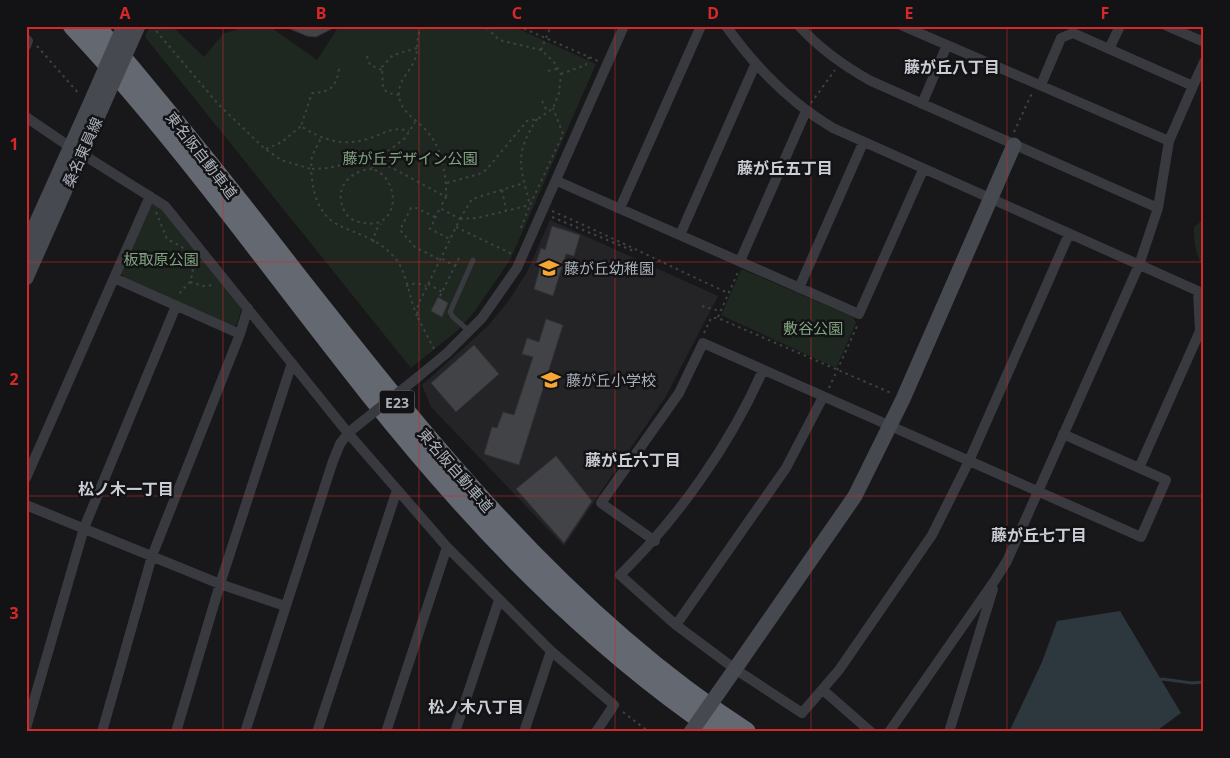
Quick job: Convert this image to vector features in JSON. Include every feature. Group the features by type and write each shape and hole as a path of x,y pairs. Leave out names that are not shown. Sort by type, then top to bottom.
{"highway":[{"name":"東名阪自動車道","path":"73,26 158,124 371,396 491,535 584,628 641,676 718,732"},
{"name":"東名阪自動車道","path":"95,26 168,112 383,385 503,523 552,574 643,657 746,732"}],"street":[{"name":"桑名東員線","path":"26,278 76,150 88,96 124,26"},
{"name":"桑名東員線","path":"26,246 76,150 102,109 138,26"},
{"path":"244,732 340,444 348,432 418,377 469,331 494,303 517,268 624,26"},
{"path":"620,208 701,26"},
{"path":"726,26 755,65 806,111 864,143 1198,291 1200,331 1139,468"},
{"path":"799,26 819,46 848,69 922,104 1013,141 1158,208"},
{"path":"903,26 1169,141"},
{"path":"1109,49 1120,26"},
{"path":"1167,26 1204,42"},
{"path":"1038,84 1062,38 1073,33 1193,86"},
{"path":"922,104 947,45"},
{"path":"889,732 1007,561 1139,265 1158,208 1169,141 1204,62"},
{"path":"680,235 755,65"},
{"path":"741,262 806,111"},
{"path":"26,117 165,206 348,432 447,547 551,651 614,705 596,732"},
{"path":"691,732 855,496 890,426 991,199 1013,141"},
{"path":"799,288 864,143"},
{"path":"557,181 859,314 923,170"},
{"path":"26,478 150,196"},
{"path":"763,370 744,411 723,446 655,540 620,575 676,625 735,669 802,713 823,690 922,553 942,517 968,461 1069,234"},
{"path":"114,278 240,334"},
{"path":"26,728 84,528 176,306"},
{"path":"102,732 152,556 240,334 248,308"},
{"path":"655,540 601,503 678,394 703,343 1141,537 1166,480 1063,434"},
{"path":"176,732 220,584 292,363"},
{"path":"676,625 786,468 824,397"},
{"path":"317,732 398,490"},
{"path":"26,504 220,584 285,606"},
{"path":"386,732 447,547"},
{"path":"949,732 995,580"},
{"path":"455,732 499,600"},
{"path":"524,732 551,651"},
{"path":"823,690 871,732"}],"lane":[{"path":"469,331 450,312 473,260"}],"path":[{"path":"152,26 219,105 265,149 281,160 311,168 328,168 358,161 383,163 446,197"},
{"path":"422,26 417,37 417,48 412,68 400,87 399,95 406,114 430,135 435,143 447,183 446,197 430,229 450,238"},
{"path":"485,26 500,40 540,50 554,62 561,74 559,93 552,108 538,119 522,145 521,162 530,205"},
{"path":"518,26 600,62"},
{"path":"540,50 551,26"},
{"path":"27,42 36,45 88,96"},
{"path":"399,95 388,93 383,88 382,70 385,62 393,55 417,48"},
{"path":"368,56 370,65 382,70"},
{"path":"561,74 586,65 590,57"},
{"path":"265,149 273,148 301,126 312,93 326,92 332,89 337,80 339,69"},
{"path":"548,71 557,69"},
{"path":"806,111 836,69"},
{"path":"1013,141 1038,84"},
{"path":"542,101 548,111"},
{"path":"521,228 563,134 552,108"},
{"path":"447,183 479,174 486,170 527,121 538,119"},
{"path":"383,163 385,154 405,138 415,122"},
{"path":"301,126 321,138 333,142 356,142 397,128 409,131"},
{"path":"321,138 312,156 311,168 314,194 325,216 336,226 386,249 397,260 405,275 406,286 417,316 436,351"},
{"path":"372,169 374,162"},
{"path":"373,242 376,230 382,223 389,213 393,196 383,174 372,169 358,170 347,180 341,195 342,203 348,215 357,222 382,223"},
{"path":"417,316 418,305 427,285 472,199 524,183"},
{"path":"502,189 506,210"},
{"path":"150,196 167,239 182,247 191,259 193,272 190,282 181,291 176,306"},
{"path":"440,208 460,219 477,218 530,205"},
{"path":"435,216 414,207 410,208 400,230 415,247 455,266"},
{"path":"550,210 612,237 641,254"},
{"path":"552,217 728,293"},
{"path":"456,227 514,255"},
{"path":"440,296 459,258"},
{"path":"718,318 741,262"},
{"path":"190,282 203,286 213,284 218,287"},
{"path":"406,286 417,283 427,285 442,292"},
{"path":"702,306 720,311"},
{"path":"824,397 858,323 859,314"},
{"path":"703,343 703,335 711,318 718,318 893,395"},
{"path":"614,705 649,732"}],"shaded area":[{"name":"藤が丘小学校","path":"550,220 718,296 666,396 564,546 431,407 422,385 488,326 509,300 527,272"},
{"path":"1120,611 1181,713 1155,732 1009,732 1042,662 1057,621"}],"green space":[{"name":"藤が丘デザイン公園","path":"150,26 172,26 204,57 223,34 247,26 269,26 317,60 339,26 512,26 596,64 510,260 475,311 458,330 411,368 145,37"},
{"name":"板取原公園","path":"151,205 158,205 242,307 237,324 234,326 124,278 121,272"},
{"path":"1203,220 1204,267 1197,253 1194,232 1194,227"},
{"name":"敷谷公園","path":"741,270 853,317 856,323 836,368 721,315"}],"building":[{"path":"283,26 337,26 316,37 307,36"},
{"path":"552,226 580,235 574,256 566,254 553,296 534,289 541,264 536,263 541,248 545,250"},
{"path":"438,297 448,303 442,317 431,311"},
{"path":"546,319 563,325 519,465 484,454 492,427 497,428 503,412 514,415 533,357 522,354 527,338 539,342"},
{"path":"474,345 499,374 456,412 431,383"},
{"path":"556,456 592,501 564,543 516,489"}],"waterway":[{"path":"1158,681 1162,679 1192,683 1204,682"}],"place":[{"name":"藤が丘幼稚園","path":"549,268"},
{"name":"藤が丘小学校","path":"551,380"}],"district":[{"name":"藤が丘八丁目","path":"952,67"},
{"name":"藤が丘五丁目","path":"785,168"},
{"name":"藤が丘六丁目","path":"633,460"},
{"name":"松ノ木一丁目","path":"126,489"},
{"name":"藤が丘七丁目","path":"1039,535"},
{"name":"松ノ木八丁目","path":"476,707"}]}
